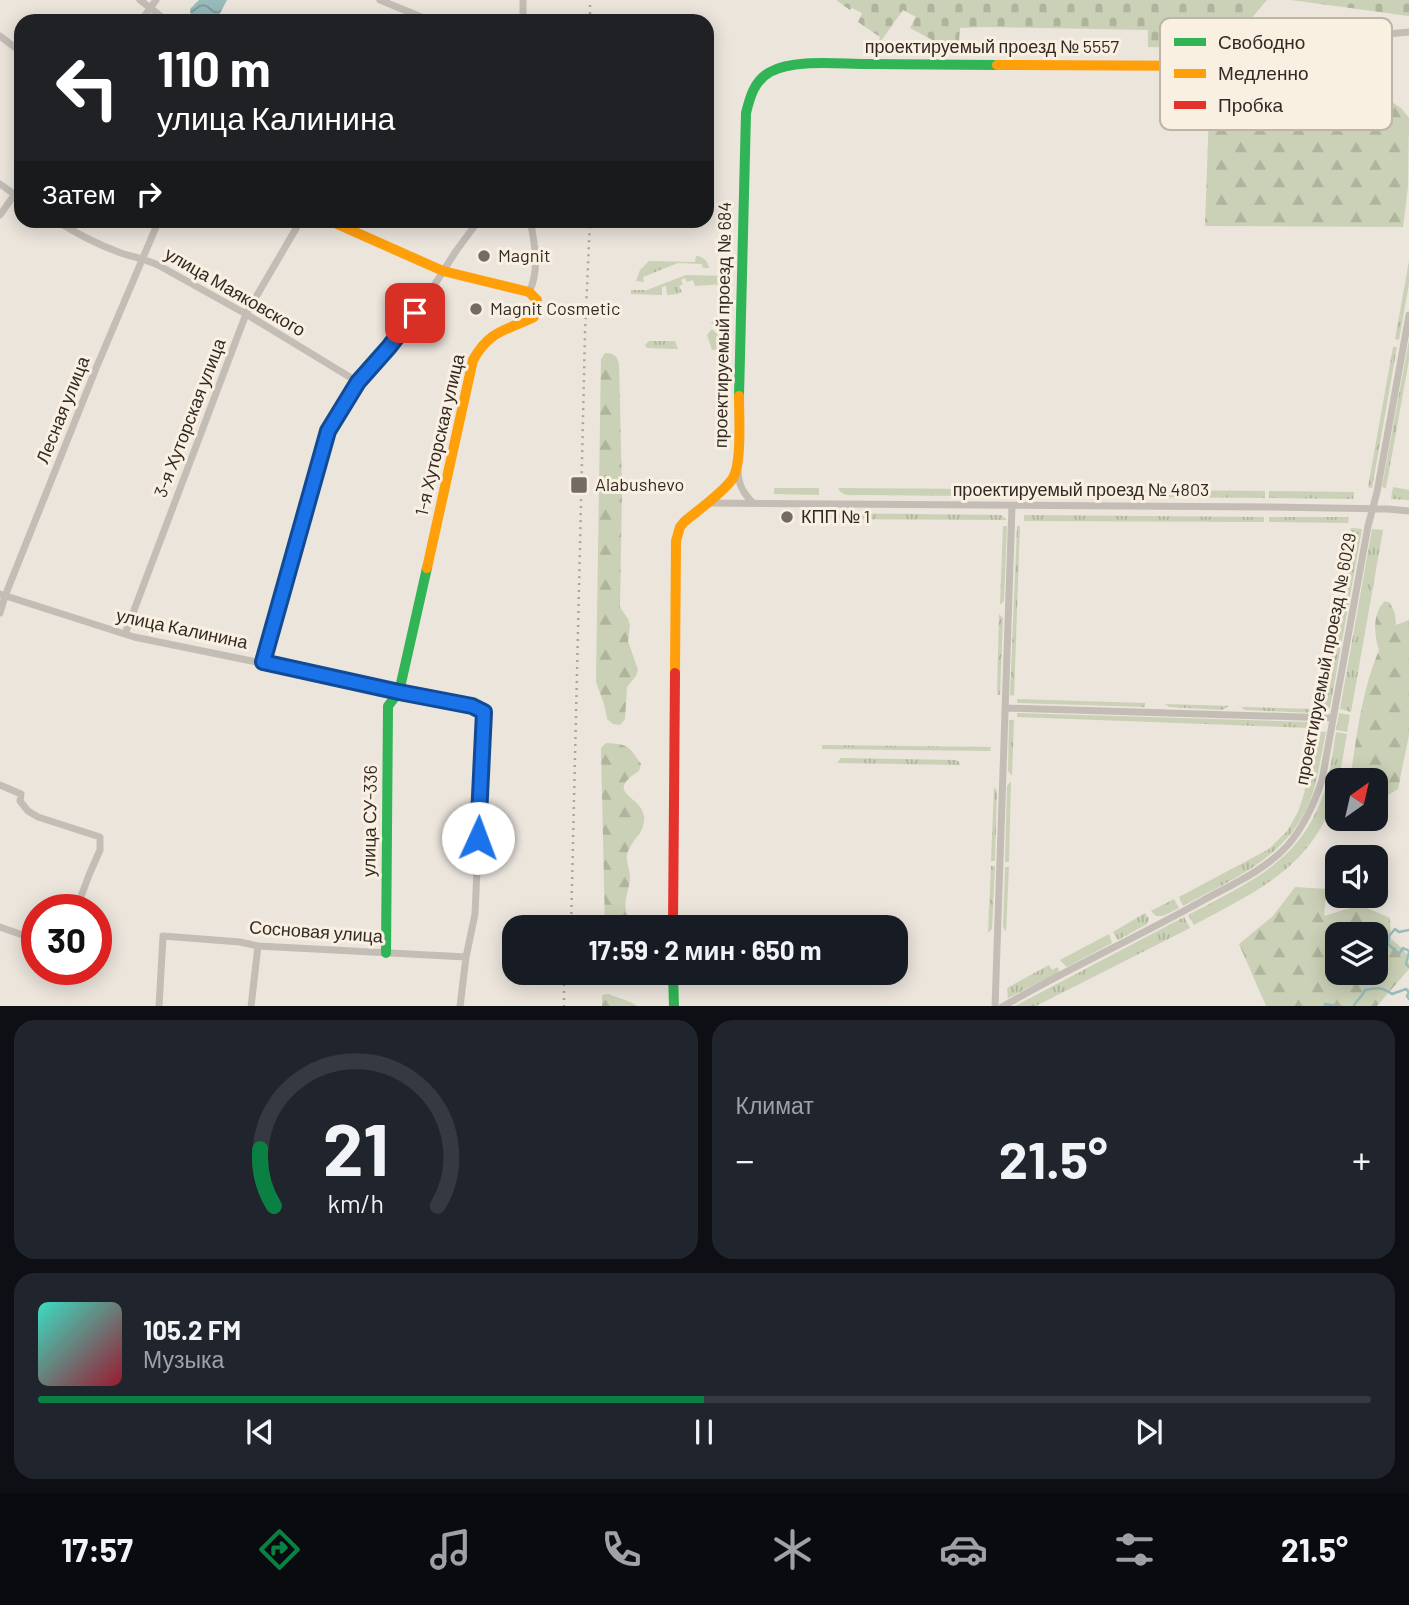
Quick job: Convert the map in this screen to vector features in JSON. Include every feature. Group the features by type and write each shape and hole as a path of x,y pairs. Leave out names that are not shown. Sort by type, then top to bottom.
{"street":[{"path":"140,0 157,14"},
{"path":"146,14 156,0"},
{"path":"380,0 414,14"},
{"path":"0,36 14,47"},
{"name":"проектируемый проезд № 5557","path":"760,79 779,67 811,64 1160,66"},
{"name":"проектируемый проезд № 684","path":"673,915 676,541 684,522 734,476 738,458 746,113 750,94 760,79"},
{"path":"0,215 14,201"},
{"name":"улица Маяковского","path":"67,228 83,238 144,259 246,314 358,382"},
{"name":"Лесная улица","path":"0,612 3,595 156,228"},
{"name":"3-я Хуторская улица","path":"125,634 246,314 296,228"},
{"path":"346,228 443,271 529,292"},
{"path":"263,662 328,431 358,382 389,347 428,295 473,228"},
{"name":"1-я Хуторская улица","path":"399,692 473,360 480,345 490,336 534,317 537,300 529,292 535,279 535,244 532,228"},
{"name":"проектируемый проезд № 6029","path":"1002,1006 1252,873 1275,857 1296,835 1311,810 1322,780 1409,315"},
{"path":"738,458 740,484 753,503"},
{"name":"проектируемый проезд № 4803","path":"705,503 1409,511"},
{"path":"995,1006 1012,506"},
{"name":"улица Калинина","path":"3,595 125,634 472,706 484,712 475,914 466,957"},
{"name":"улица СУ-336","path":"386,953 388,706 399,692"},
{"path":"1005,708 1333,718"},
{"path":"0,785 20,794 20,801 28,811 38,817 100,837 100,850 82,894"},
{"path":"0,927 21,934"},
{"name":"Сосновая улица","path":"159,1006 163,936 258,946 466,957"},
{"path":"251,1006 258,946"},
{"path":"460,1006 466,957"},
{"path":"673,985 674,1006"}],"green space":[{"path":"836,0 1267,0 1252,18 1160,18 1160,47 1148,47 1148,30 984,27 960,28 959,41 953,51 910,28 916,17 903,10 881,41 880,37 858,22 862,13 852,8 850,10"},
{"path":"1291,0 1409,0 1409,16"},
{"path":"1392,102 1409,118 1408,187 1403,227 1205,226 1208,130 1392,130"},
{"path":"696,256 705,259 709,268 703,268 702,264 678,263 643,277 644,282 636,281 640,270 649,261 695,262"},
{"path":"1409,261 1409,284 1399,340 1395,339"},
{"path":"686,275 725,276 725,284 695,286 693,280 687,282 685,278 679,286 682,292 677,294 667,295 666,286 662,287 662,295 631,294 631,290 647,290"},
{"path":"714,319 728,319 728,335 711,323"},
{"path":"712,329 727,344 722,349 712,350 707,335"},
{"path":"1409,340 1409,360 1386,488 1382,487"},
{"path":"649,341 675,341 678,349 647,348 645,345"},
{"path":"1393,347 1397,347 1372,488 1368,487"},
{"path":"605,353 615,356 619,364 622,490 620,607 630,626 628,641 638,670 627,687 625,719 620,725 607,719 596,682 601,359"},
{"path":"1393,487 1409,490 1409,500 1391,499"},
{"path":"774,488 819,488 819,495 774,494"},
{"path":"838,488 976,489 968,496 851,495 842,493"},
{"path":"989,489 1020,489 1020,496 995,496"},
{"path":"1025,489 1265,491 1265,498 1025,496"},
{"path":"1269,491 1354,492 1353,499 1269,498"},
{"path":"823,513 1001,515 1007,520 823,519"},
{"path":"1024,515 1264,517 1264,522 1024,521"},
{"path":"1269,517 1349,517 1348,523 1269,522"},
{"path":"1003,526 1007,526 1004,601 1000,605"},
{"path":"1017,526 1020,526 1014,696 1010,695"},
{"path":"1351,528 1362,529 1330,708 1319,707"},
{"path":"1372,529 1383,530 1351,712 1340,709"},
{"path":"1385,601 1390,603 1396,625 1409,620 1409,735 1398,789 1388,795 1388,768 1352,768 1364,698 1379,650 1375,631 1381,606"},
{"path":"999,614 1003,618 1000,695 997,695"},
{"path":"1017,699 1145,703 1145,707 1017,703"},
{"path":"1165,704 1229,706 1222,710 1169,707"},
{"path":"1241,707 1313,709 1312,713 1245,710"},
{"path":"1017,713 1310,722 1310,728 1017,717"},
{"path":"1339,713 1350,715 1347,732 1336,730"},
{"path":"1009,720 1014,720 1012,776 1008,771"},
{"path":"1314,731 1326,732 1315,784 1300,821 1288,838 1240,876 1183,906 1179,897 1269,849 1287,831 1304,794"},
{"path":"1336,732 1347,734 1341,768 1331,766"},
{"path":"606,743 627,747 641,764 639,771 624,785 624,790 637,803 644,816 643,827 627,855 630,877 626,900 628,915 605,915 601,748"},
{"path":"822,745 991,747 990,751 822,749"},
{"path":"841,758 956,760 960,765 837,763"},
{"path":"1011,781 1009,862 1005,862 1007,786"},
{"path":"994,787 997,791 995,861 991,861"},
{"path":"1325,789 1325,819 1306,849 1291,865 1255,891 1194,925 1188,915 1254,879 1272,866 1304,833"},
{"path":"991,866 995,866 992,929 988,933"},
{"path":"1005,867 1009,867 1006,932 1003,927"},
{"path":"1295,887 1325,889 1324,916 1350,908 1367,908 1390,918 1391,939 1405,951 1409,969 1377,1006 1266,1006 1239,944 1273,916"},
{"path":"1174,899 1179,908 1163,916 1156,916 1151,911"},
{"path":"1145,913 1149,919 1147,924 1118,940 1113,932"},
{"path":"1184,917 1190,928 1036,1006 1015,1006"},
{"path":"1109,934 1112,943 1067,967 1060,960"},
{"path":"1049,965 1052,970 1058,967 1059,972 1008,998 1007,988"},
{"path":"609,994 637,1006 602,1006 602,995"}],"water":[{"path":"199,0 227,0 220,14 190,14 190,9"}],"waterway":[{"path":"1409,930 1399,932 1395,929 1389,936 1388,944 1399,954 1403,948 1409,951"},
{"path":"1409,952 1406,964 1409,967"},
{"path":"1354,1006 1365,990 1373,988 1392,994 1406,989 1409,999"},
{"path":"1325,1006 1336,1006"}],"railway":[{"path":"590,0 590,14"},
{"path":"571,915 590,228"},
{"path":"564,985 564,1006"}],"traffic: fast":[{"path":"739,396 746,113 756,85 770,72 791,65 997,65"},
{"path":"386,953 388,706 399,692 427,568"},
{"path":"673,985 674,1006"}],"traffic: slow":[{"path":"997,65 1160,66"},
{"path":"346,228 443,271 529,292 537,300 534,317 492,337 473,360 427,568"},
{"path":"675,673 676,541 684,522 733,478 739,450 739,396"}],"traffic: jam":[{"path":"673,915 675,673"}],"place":[{"name":"Magnit","path":"484,256"},
{"name":"Magnit Cosmetic","path":"476,309"},
{"name":"Alabushevo","path":"579,485"},
{"name":"КПП № 1","path":"787,517"}],"route":[{"path":"415,313 358,382 328,431 263,662 472,706 484,712 478,838"}]}
